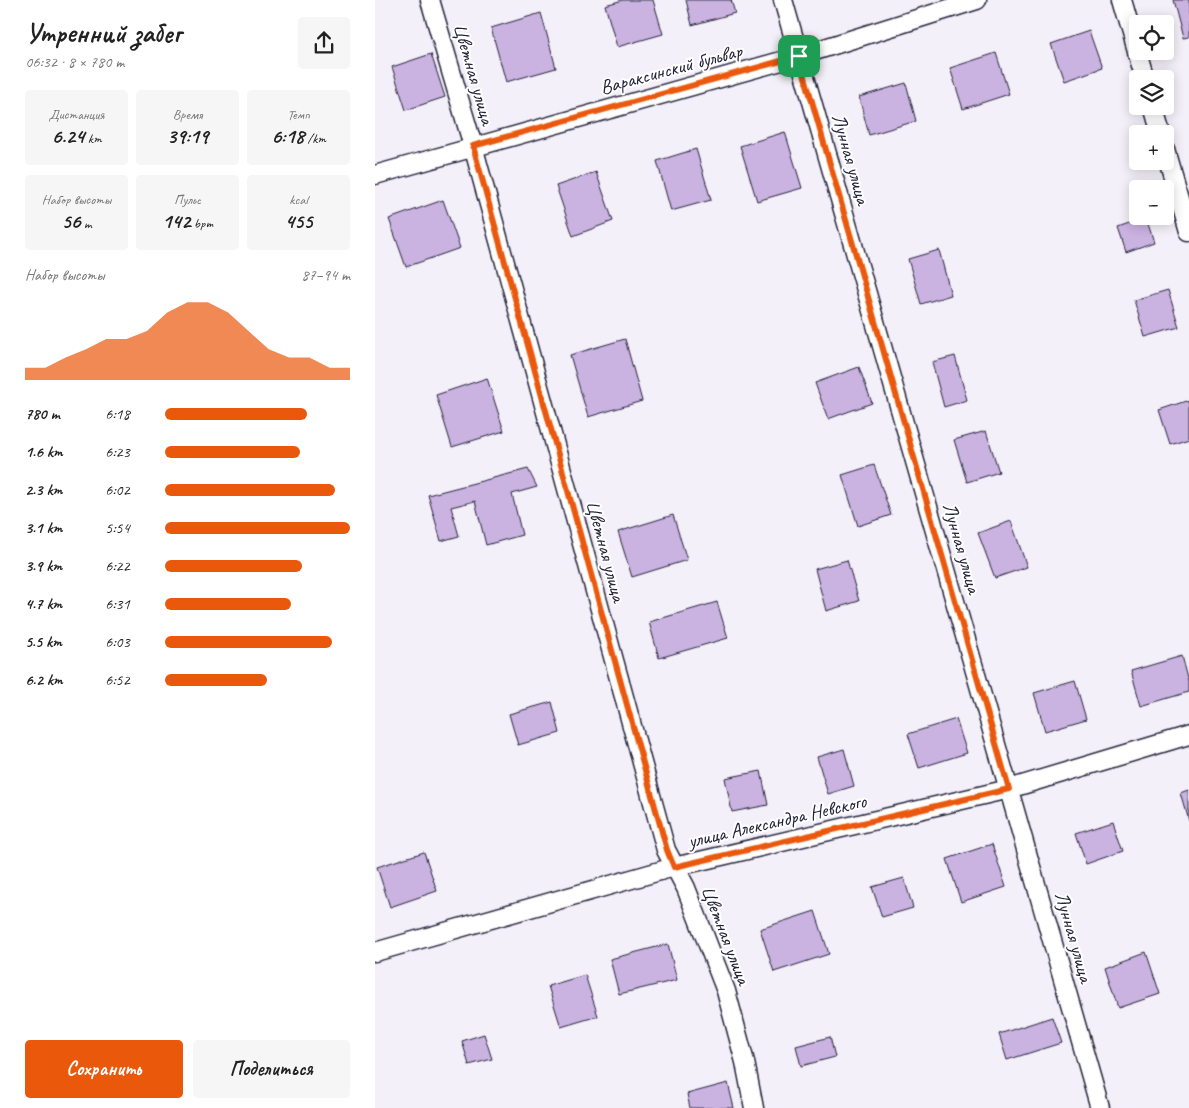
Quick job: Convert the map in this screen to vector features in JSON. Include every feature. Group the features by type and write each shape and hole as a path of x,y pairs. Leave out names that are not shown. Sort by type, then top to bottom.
{"street":[{"name":"Цветная улица","path":"431,0 667,850 685,888 726,991 745,1062 754,1108"},
{"name":"Лунная улица","path":"783,0 1100,1108"},
{"name":"Вараксинский бульвар","path":"375,175 799,56 977,0"},
{"path":"1122,0 1142,70"},
{"path":"1171,170 1189,232"},
{"name":"улица Александра Невского","path":"375,952 674,867 1009,789 1189,736"}],"building":[{"path":"623,0 653,0 663,34 617,47 605,5"},
{"path":"686,0 731,0 735,13 692,25"},
{"path":"1173,0 1189,0 1189,37 1183,38"},
{"path":"541,13 556,68 506,82 491,28"},
{"path":"1089,31 1102,68 1064,81 1051,44"},
{"path":"996,53 1009,94 963,109 950,68"},
{"path":"431,54 445,97 406,110 392,67"},
{"path":"906,83 916,121 869,135 859,97"},
{"path":"785,132 802,188 757,201 740,146"},
{"path":"696,149 711,200 671,211 657,161"},
{"path":"596,172 613,221 573,236 556,186"},
{"path":"443,200 460,248 406,267 389,219"},
{"path":"1129,224 1148,225 1154,242 1126,252 1118,228"},
{"path":"939,250 951,295 921,304 908,259"},
{"path":"1168,290 1179,327 1145,337 1134,300"},
{"path":"625,339 642,401 588,417 570,355"},
{"path":"955,356 967,400 944,407 932,362"},
{"path":"859,367 872,403 828,419 815,383"},
{"path":"487,378 504,431 452,447 436,395"},
{"path":"1189,400 1189,438 1170,444 1159,410"},
{"path":"986,431 999,472 967,482 954,440"},
{"path":"874,465 891,515 858,526 842,475"},
{"path":"528,469 537,487 512,494 522,535 486,545 475,501 451,507 459,536 441,541 428,495"},
{"path":"673,515 687,560 632,577 618,532"},
{"path":"1011,521 1027,567 995,578 978,533"},
{"path":"847,560 859,601 826,611 815,569"},
{"path":"717,602 728,638 659,658 649,622"},
{"path":"1182,656 1189,682 1189,692 1141,706 1131,671"},
{"path":"1075,681 1086,719 1045,731 1034,693"},
{"path":"552,702 560,733 518,745 509,714"},
{"path":"956,719 967,753 919,768 908,734"},
{"path":"844,749 854,786 828,794 817,757"},
{"path":"761,771 768,805 732,812 725,778"},
{"path":"1189,790 1189,821 1181,793"},
{"path":"1113,821 1123,851 1086,864 1076,833"},
{"path":"992,844 1006,887 961,902 947,859"},
{"path":"424,852 437,891 390,907 377,867"},
{"path":"904,878 913,908 882,917 872,887"},
{"path":"815,911 829,954 774,972 760,929"},
{"path":"668,944 677,980 619,994 610,959"},
{"path":"1146,952 1160,994 1118,1008 1105,967"},
{"path":"585,975 598,1016 561,1027 548,986"},
{"path":"1052,1017 1061,1043 1007,1060 999,1034"},
{"path":"484,1034 492,1059 469,1065 462,1041"},
{"path":"830,1037 835,1057 801,1066 796,1046"},
{"path":"728,1083 734,1108 690,1108 687,1094"}],"route":[{"path":"799,56 1009,789 674,867 667,850 473,146 799,56"}]}
